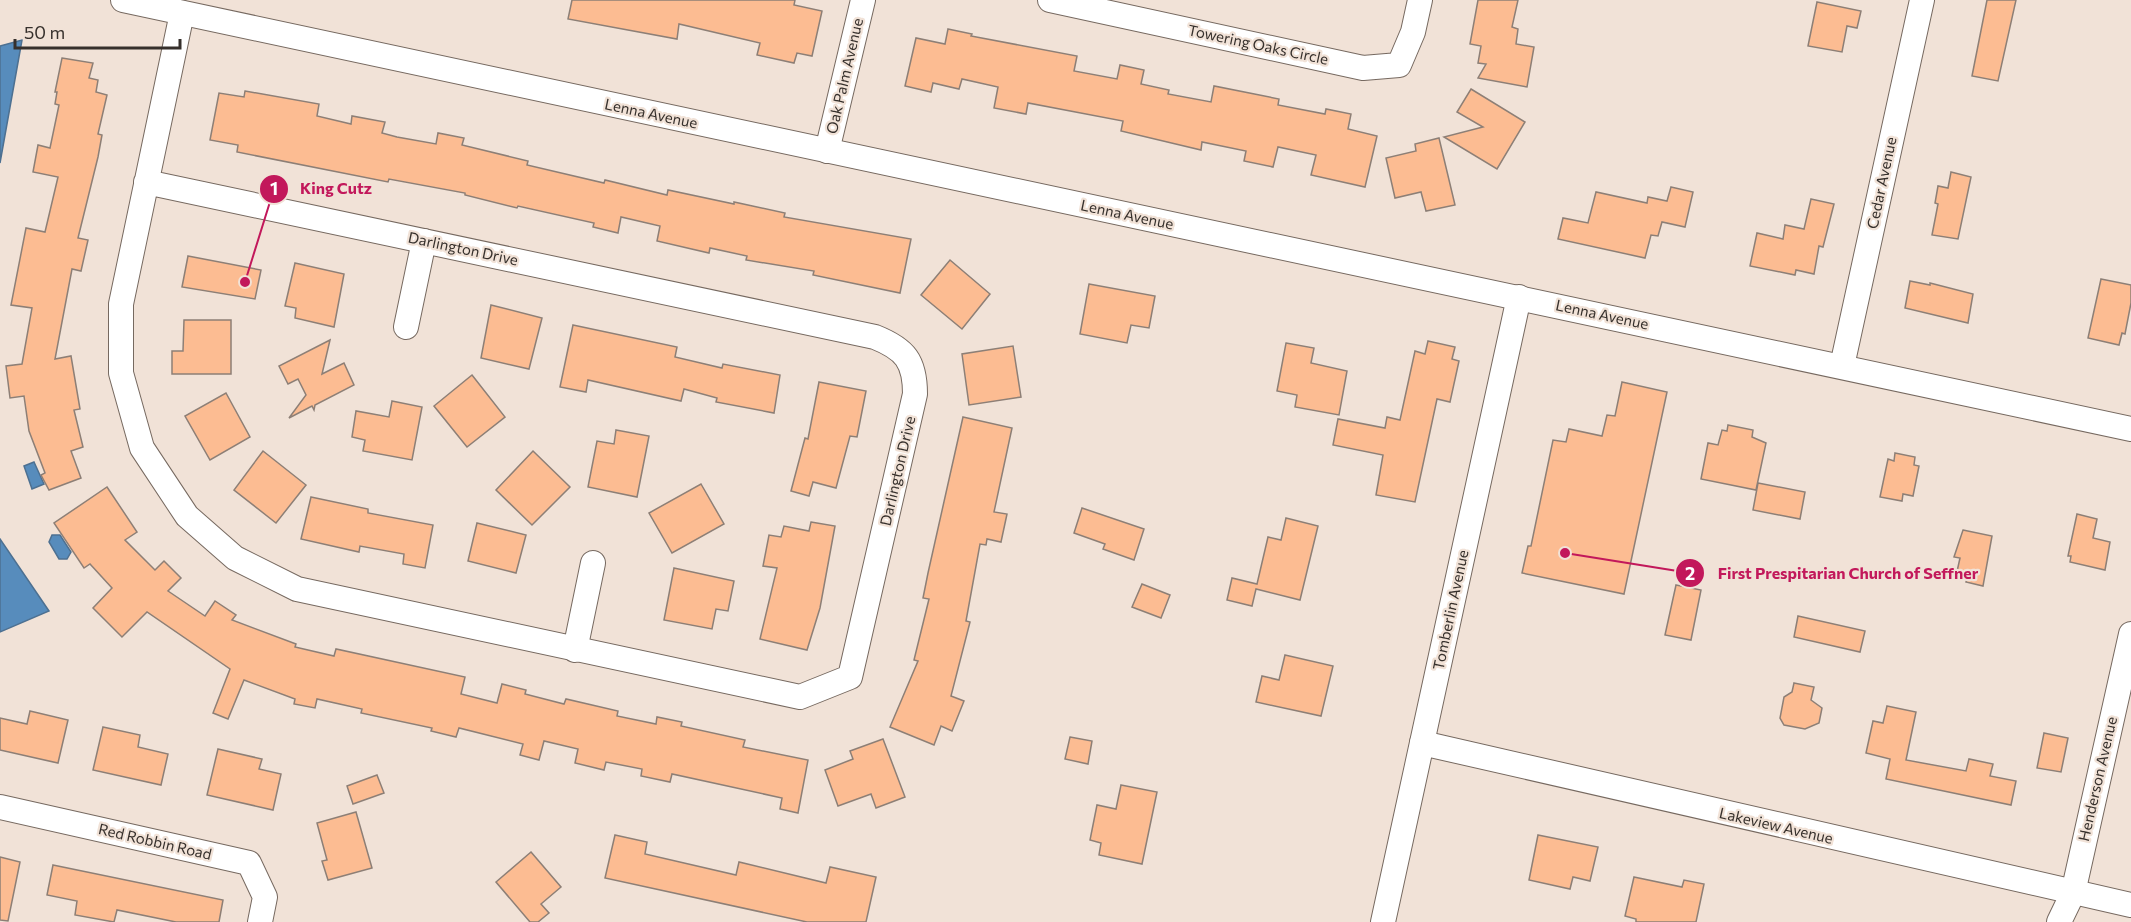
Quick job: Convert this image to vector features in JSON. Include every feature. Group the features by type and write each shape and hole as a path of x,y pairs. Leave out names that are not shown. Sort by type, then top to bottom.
{"street":[{"name":"Lenna Avenue","path":"123,0 2131,429"},
{"name":"Oak Palm Avenue","path":"827,152 863,0"},
{"name":"Towering Oaks Circle","path":"1050,0 1363,68 1398,65 1413,32 1420,0"},
{"name":"Cedar Avenue","path":"1842,366 1922,0"},
{"path":"146,182 182,13"},
{"name":"Darlington Drive","path":"146,182 874,337 892,344 912,366 915,394 849,677 800,697 297,589 235,558 187,516 142,448 120,373 121,304 146,182"},
{"path":"406,327 424,241"},
{"name":"Tomberlin Avenue","path":"1383,922 1519,297"},
{"path":"575,650 593,563"},
{"name":"Henderson Avenue","path":"2059,922 2073,893 2131,634"},
{"name":"Lakeview Avenue","path":"1422,743 2131,905"},
{"name":"Red Robbin Road","path":"0,807 249,863 265,897 260,922"}],"water":[{"path":"22,40 0,163 0,46"},
{"path":"34,462 44,484 32,489 24,466"},
{"path":"52,535 60,535 71,552 67,559 59,559 49,542"},
{"path":"0,539 49,611 0,632"}],"building":[{"path":"572,0 795,0 794,5 822,11 812,56 797,53 794,63 757,55 760,43 679,24 677,39 568,19"},
{"path":"1478,0 1518,0 1512,27 1518,29 1516,44 1534,47 1527,87 1478,78 1486,64 1478,63 1481,46 1470,44"},
{"path":"1987,0 2016,0 1998,81 1972,76"},
{"path":"1817,2 1861,11 1857,28 1847,26 1842,52 1808,46"},
{"path":"948,29 972,34 971,36 1077,56 1074,71 1117,79 1120,65 1144,70 1141,84 1169,90 1168,94 1211,102 1214,86 1279,99 1278,105 1325,114 1326,109 1351,114 1348,129 1377,136 1365,187 1311,175 1316,155 1278,147 1273,167 1244,161 1246,151 1202,142 1201,150 1121,131 1123,121 1028,103 1026,114 994,108 998,87 962,79 959,89 933,83 931,92 905,86 916,38 945,44"},
{"path":"62,58 93,63 89,78 98,80 96,92 107,95 98,134 102,135 98,157 78,238 88,240 81,271 72,269 55,359 71,356 80,409 74,410 83,447 71,451 81,478 49,490 41,475 45,473 29,431 24,396 10,398 6,366 22,364 32,308 11,305 26,228 45,232 58,177 33,172 38,145 50,148 59,105 55,104 57,92 55,92"},
{"path":"1471,89 1525,122 1497,169 1444,137 1483,127 1457,112"},
{"path":"245,91 319,104 317,116 351,124 352,116 385,122 382,133 397,137 436,144 438,133 464,138 462,145 528,161 527,165 604,183 605,180 667,195 668,190 734,204 734,202 785,213 784,217 911,239 900,293 813,275 814,271 746,260 747,256 710,248 709,253 657,241 660,226 621,217 618,233 593,227 594,223 518,206 517,208 465,195 465,193 389,179 388,182 237,152 238,145 210,140 219,93 244,97"},
{"path":"1439,138 1455,205 1426,211 1421,192 1395,198 1386,158 1416,151 1415,144"},
{"path":"1951,172 1971,177 1958,239 1932,235 1938,204 1935,203 1938,186 1948,188"},
{"path":"1671,187 1693,192 1685,227 1662,222 1658,236 1651,235 1645,258 1558,239 1563,218 1588,223 1596,192 1647,203 1648,197 1667,201"},
{"path":"1811,199 1834,204 1823,247 1819,246 1814,274 1796,270 1795,275 1750,266 1757,233 1783,239 1785,225 1804,229"},
{"path":"188,256 261,270 255,299 182,287"},
{"path":"950,260 990,294 962,329 921,295"},
{"path":"295,263 344,274 334,327 295,318 296,308 285,306"},
{"path":"2101,279 2131,285 2131,303 2125,334 2122,333 2119,345 2088,338"},
{"path":"1910,281 1930,285 1930,283 1973,294 1968,323 1905,308"},
{"path":"1089,284 1155,296 1149,328 1131,325 1127,343 1080,334"},
{"path":"491,305 542,318 529,369 481,358"},
{"path":"184,320 231,320 231,374 172,374 172,351 183,351"},
{"path":"573,325 677,347 675,357 722,368 723,364 780,375 774,413 716,402 717,398 684,389 681,401 588,380 586,392 560,387"},
{"path":"330,340 322,374 344,363 354,385 315,405 314,410 312,406 289,418 306,395 298,379 288,384 279,366"},
{"path":"1428,341 1455,347 1452,359 1459,361 1450,402 1437,399 1415,502 1376,495 1383,455 1333,445 1338,419 1385,428 1387,417 1400,420 1415,351 1425,354"},
{"path":"1286,343 1314,348 1311,363 1347,371 1339,415 1295,407 1297,395 1277,391"},
{"path":"1013,346 1021,397 969,405 962,354"},
{"path":"472,375 505,417 467,447 434,406"},
{"path":"819,382 866,391 857,437 850,436 836,488 813,482 809,496 791,491 805,438 808,439"},
{"path":"1622,382 1667,392 1624,594 1522,573 1528,546 1531,546 1553,440 1566,442 1569,429 1602,436 1607,415 1615,416"},
{"path":"226,393 250,437 210,460 185,416"},
{"path":"392,401 422,407 412,460 363,451 365,440 352,437 356,411 389,417"},
{"path":"963,417 1012,428 994,512 1007,514 1001,542 987,539 986,545 980,544 966,621 970,622 951,696 964,701 952,731 941,726 934,745 890,727 918,661 914,660 929,599 923,598"},
{"path":"1728,425 1753,430 1752,437 1766,443 1756,490 1701,479 1708,443 1718,445 1722,430 1727,431"},
{"path":"616,430 649,436 637,497 588,487 597,441 614,444"},
{"path":"263,451 306,485 276,523 234,490"},
{"path":"533,451 570,487 532,525 496,490"},
{"path":"1895,453 1915,457 1914,465 1919,466 1913,496 1903,494 1902,501 1880,497 1888,459 1894,461"},
{"path":"1758,483 1805,492 1800,519 1753,510"},
{"path":"701,484 724,524 672,553 649,513"},
{"path":"107,487 137,532 125,540 155,570 164,561 181,578 168,591 205,616 215,601 236,615 232,620 296,644 295,647 334,656 336,649 465,677 461,694 497,703 502,684 526,690 525,694 564,704 566,699 618,711 617,716 656,724 657,717 682,722 681,726 745,740 743,747 808,760 798,813 780,809 782,798 672,774 670,782 641,776 642,769 606,762 604,770 575,763 578,749 544,741 539,760 520,755 523,744 459,728 456,737 431,731 432,728 361,713 362,709 317,699 315,708 294,704 295,699 244,680 228,719 213,713 230,669 147,612 122,637 93,608 112,588 90,564 84,568 54,523"},
{"path":"311,497 368,509 368,513 433,525 425,568 403,564 404,554 360,546 359,552 301,539"},
{"path":"1082,508 1144,529 1134,560 1103,549 1105,544 1074,533"},
{"path":"2077,514 2097,519 2093,538 2110,542 2105,570 2070,562 2071,556 2068,556"},
{"path":"1286,518 1318,526 1300,600 1256,589 1252,606 1227,600 1232,578 1257,584 1268,537 1281,540"},
{"path":"811,522 835,526 820,608 807,650 760,639 777,568 763,566 769,535 781,537 784,526 809,531"},
{"path":"477,523 526,535 516,573 468,561"},
{"path":"1963,530 1992,536 1983,586 1966,582 1967,579 1956,576 1960,558 1954,557"},
{"path":"674,568 734,581 728,611 716,609 712,629 664,620"},
{"path":"1142,584 1170,595 1161,618 1132,607"},
{"path":"1676,585 1701,590 1691,640 1665,635"},
{"path":"1798,616 1865,631 1860,652 1794,637"},
{"path":"1285,655 1333,666 1321,716 1256,702 1262,676 1279,680"},
{"path":"1794,683 1814,687 1811,700 1822,708 1819,723 1805,729 1784,725 1780,718 1784,697 1792,692"},
{"path":"1887,706 1916,712 1906,760 1966,771 1969,759 1993,764 1990,776 2016,781 2011,805 1886,779 1890,759 1866,753 1873,721 1883,723"},
{"path":"30,711 68,720 58,763 0,750 0,718 27,724"},
{"path":"103,727 140,735 138,747 168,754 161,785 93,770"},
{"path":"2044,733 2068,738 2061,772 2037,768"},
{"path":"1070,737 1092,741 1088,764 1065,759"},
{"path":"883,739 905,797 876,808 871,794 838,806 825,770 853,759 850,751"},
{"path":"218,749 262,759 259,769 281,774 273,810 207,795"},
{"path":"377,775 384,793 353,804 347,786"},
{"path":"1121,785 1157,792 1142,864 1099,855 1101,843 1090,840 1097,805 1116,809"},
{"path":"356,812 372,868 328,880 322,861 327,860 317,823"},
{"path":"615,835 647,842 645,854 736,875 739,862 826,883 830,867 876,877 866,922 807,922 605,878"},
{"path":"1538,835 1598,847 1590,881 1573,877 1570,889 1529,880"},
{"path":"531,852 561,887 541,904 549,913 538,922 530,922 496,882"},
{"path":"0,857 20,862 8,921 0,920"},
{"path":"53,865 223,900 219,922 176,922 117,910 114,922 75,915 77,901 47,895"},
{"path":"1634,877 1682,887 1684,880 1704,884 1696,922 1636,922 1636,919 1625,916"}],"place":[{"name":"King Cutz","path":"245,282"},
{"name":"First Prespitarian Church of Seffner","path":"1565,553"}]}
